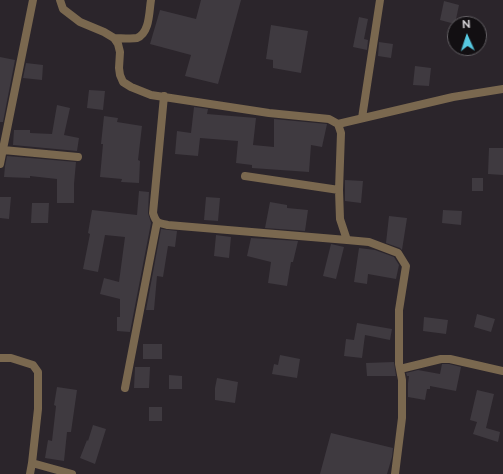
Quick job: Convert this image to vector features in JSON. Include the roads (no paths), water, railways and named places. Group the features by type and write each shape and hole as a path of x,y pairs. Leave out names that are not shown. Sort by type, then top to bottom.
{"street":[{"path":"0,164 33,0"},
{"path":"60,0 63,9 80,22 114,38 118,44 120,52 120,75 123,82 131,87 151,94 269,112 329,119 338,124 341,133 339,190 340,219 347,240"},
{"path":"114,38 137,38 144,33 148,24 151,0"},
{"path":"362,118 380,0"},
{"path":"338,124 453,97 503,89"},
{"path":"125,388 157,222 155,220 154,213 164,96"},
{"path":"3,150 78,157"},
{"path":"245,176 339,190"},
{"path":"157,222 168,225 369,242 398,253 406,266 399,310 399,364 402,380 402,418 395,474"},
{"path":"0,358 11,358 33,365 38,372 38,409 30,474"},
{"path":"400,369 441,359 450,359 503,371"},
{"path":"32,463 72,474"}]}
